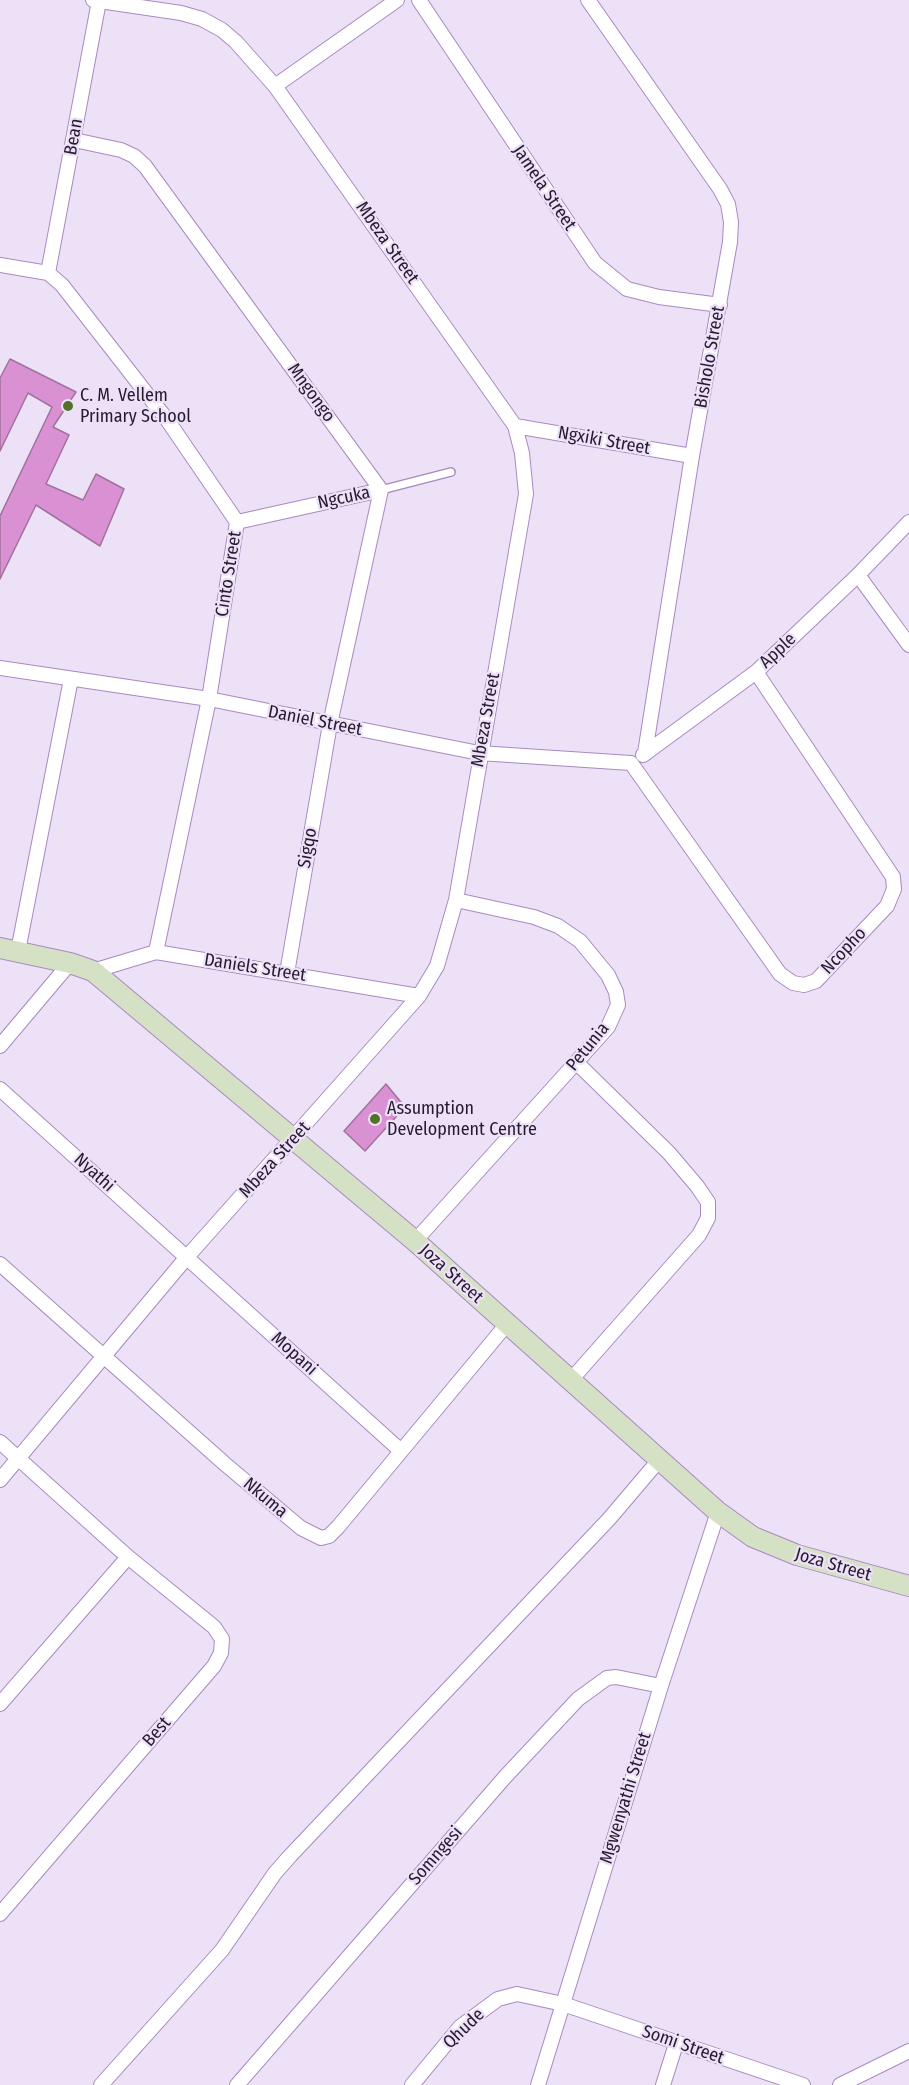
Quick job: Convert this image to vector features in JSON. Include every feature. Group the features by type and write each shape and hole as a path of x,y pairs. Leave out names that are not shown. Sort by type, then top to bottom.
{"street":[{"path":"275,86 397,0"},
{"name":"Jamela Street","path":"419,0 595,263 627,289 659,297 720,305"},
{"name":"Bisholo Street","path":"588,0 720,189 728,204 730,242 692,456 645,753"},
{"name":"Mbeza Street","path":"0,1480 188,1257 419,996 437,966 456,900 479,753 526,494 522,453 515,426 275,86 236,42 222,30 202,19 181,13 105,1"},
{"name":"Bean","path":"48,273 74,140 105,1"},
{"name":"Mngongo","path":"74,140 121,150 134,156 145,166 381,490"},
{"path":"0,265 48,273"},
{"name":"Cinto Street","path":"48,273 68,292 160,412 237,522 209,699 156,952"},
{"name":"Ngxiki Street","path":"515,426 692,456"},
{"path":"330,724 381,490"},
{"name":"Ngcuka","path":"237,522 381,490"},
{"name":"Apple","path":"631,763 756,672 858,575 909,522"},
{"path":"858,575 909,645"},
{"name":"Daniel Street","path":"0,668 209,699 479,753 631,763"},
{"name":"Ncopho","path":"631,763 780,974 793,983 804,985 816,981 887,906 894,889 893,877 756,672"},
{"path":"9,949 71,679"},
{"name":"Sigqo","path":"287,973 330,724"},
{"name":"Petunia","path":"415,1241 608,1027 618,1005 616,992 608,975 580,941 558,926 534,916 456,900"},
{"name":"Joza Street","path":"9,949 70,963 93,971 415,1241 718,1512 753,1537 777,1548 909,1586"},
{"name":"Daniels Street","path":"93,971 156,952 419,996"},
{"path":"0,1046 70,963"},
{"path":"570,1381 699,1235 708,1218 708,1202 697,1186 669,1153 577,1063"},
{"name":"Nyathi","path":"0,1089 188,1257"},
{"name":"Mopani","path":"188,1257 401,1451"},
{"name":"Nkuma","path":"0,1264 103,1358 301,1528 314,1536 329,1536 338,1527 507,1324"},
{"name":"Best","path":"0,1442 128,1557 214,1627 222,1639 221,1653 214,1666 0,1914"},
{"path":"101,2085 222,1950 275,1873 290,1856 601,1528 660,1459"},
{"name":"Mgwenyathi Street","path":"538,2085 661,1686 718,1512"},
{"path":"0,1704 128,1557"},
{"name":"Somngesi","path":"237,2085 505,1777 578,1699 607,1677 661,1686"},
{"name":"Qhude","path":"412,2085 460,2027 498,1999 518,1994 541,1997 563,2004"},
{"name":"Somi Street","path":"563,2004 803,2085"},
{"path":"663,2085 676,2044"},
{"path":"840,2085 909,2051"}],"lane":[{"name":"Ngcuka","path":"381,490 451,472"}],"building":[{"path":"10,359 76,392 53,427 69,435 46,484 83,500 96,474 124,489 100,546 36,505 0,579 0,516 52,407 28,393 0,451 0,378"},
{"name":"Assumption Development Centre","path":"386,1084 405,1107 365,1151 344,1131"}],"place":[{"name":"C. M. Vellem Primary School","path":"68,406"},
{"name":"Assumption Development Centre","path":"375,1119"}]}
